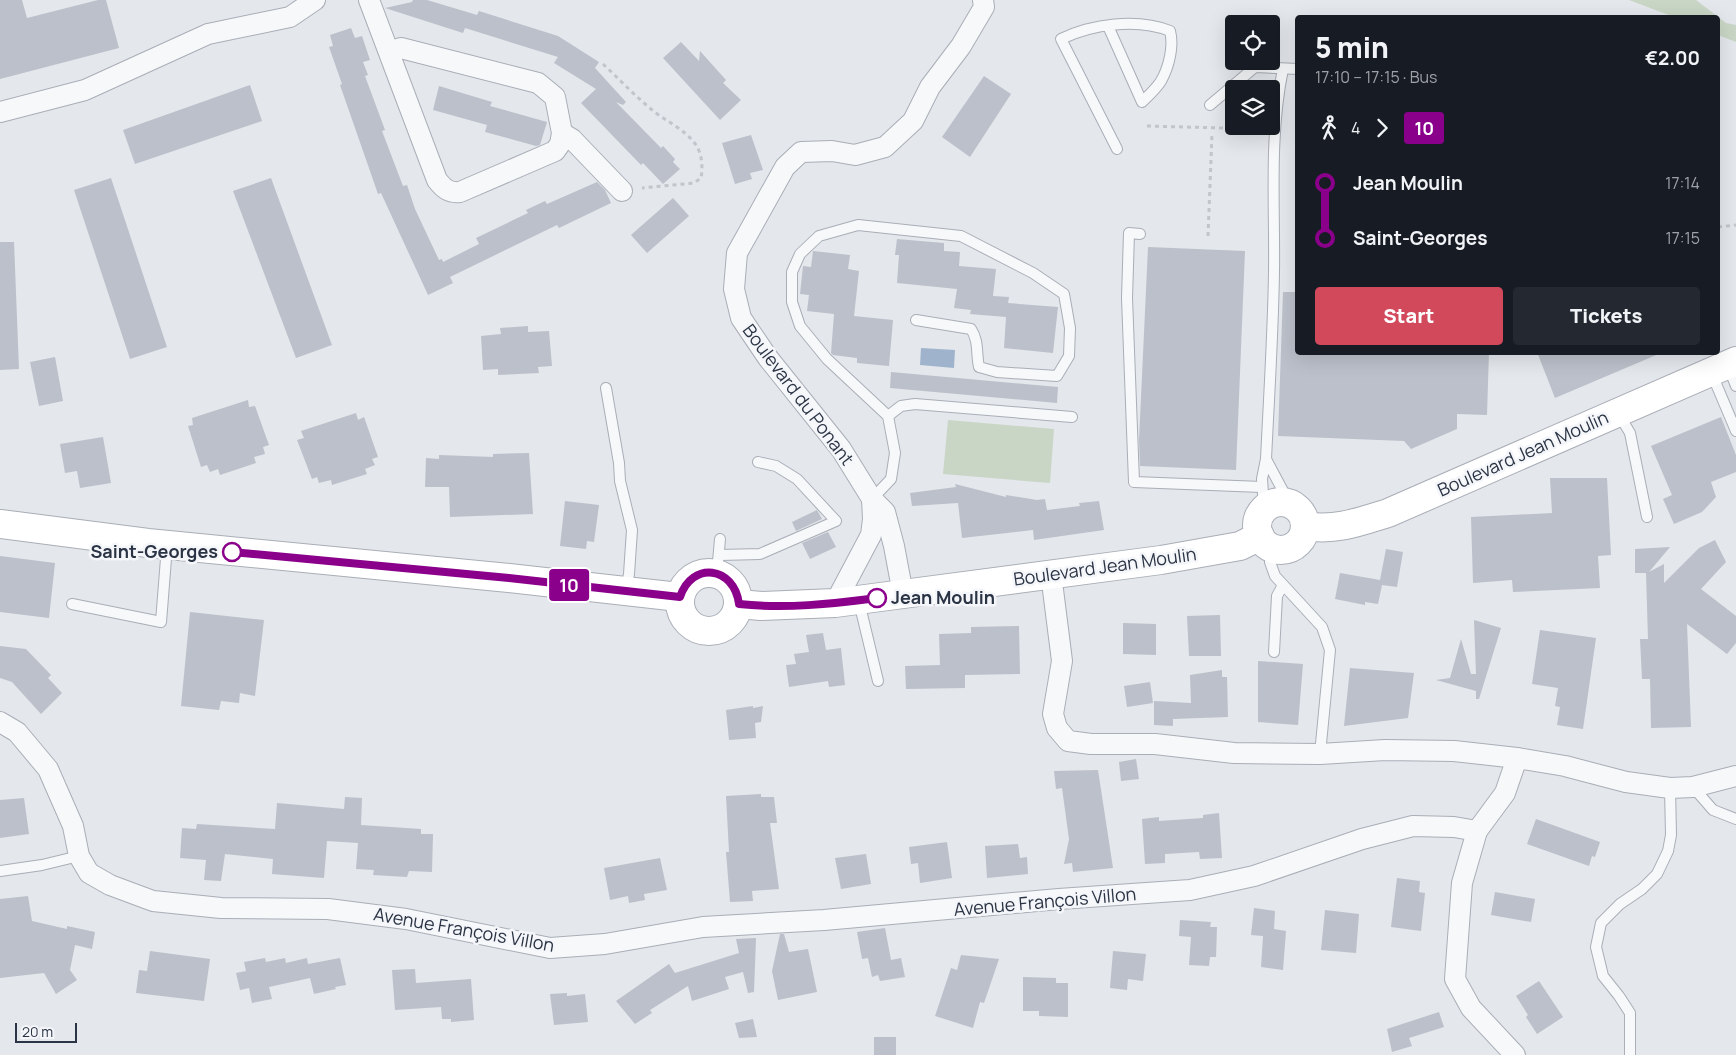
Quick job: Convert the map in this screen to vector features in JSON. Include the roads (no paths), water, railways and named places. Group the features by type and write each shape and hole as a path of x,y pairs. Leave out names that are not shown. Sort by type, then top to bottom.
{"street":[{"path":"0,112 85,90 208,34 290,17 315,0"},
{"path":"369,0 437,180 444,188 451,193 460,192 555,151 560,144 562,133 555,98 538,83 401,48 389,52"},
{"name":"Boulevard du Ponant","path":"904,594 885,512 872,499 841,449 768,358 741,318 734,289 737,253 785,167 801,152 832,151 855,155 885,147 913,121 930,87 961,46 984,7 984,0"},
{"path":"562,133 572,139 622,191"},
{"name":"Boulevard Jean Moulin","path":"1305,526 1324,529 1355,523 1388,513 1618,412 1728,371"},
{"path":"847,602 863,551 871,535 873,519 872,499"},
{"path":"1270,500 1290,503 1304,517 1305,526 1304,534 1294,546 1287,549 1279,549 1266,542 1257,527 1259,518 1270,500"},
{"path":"0,524 167,545 509,578 680,597"},
{"name":"Boulevard Jean Moulin","path":"739,604 761,606 847,602 1266,542"},
{"path":"863,551 894,546"},
{"path":"718,564 738,594 739,604 734,619 722,629 706,632 691,626 681,613 680,597 683,588 689,580 707,572 718,564"},
{"path":"1051,574 1062,662 1053,714 1057,728 1068,741 1091,744 1155,744 1234,753 1320,754 1385,750 1454,751 1565,766 1626,782 1670,788 1693,787 1736,776"},
{"name":"Avenue François Villon","path":"0,722 17,732 48,769 72,826 79,856 89,873 110,885 153,901 221,908 328,909 406,919 550,948 605,944 703,927 833,919 1058,899 1190,890 1254,876 1362,839 1413,826 1454,827 1477,831"},
{"path":"1515,1055 1471,1008 1455,979 1462,882 1477,831 1505,793 1517,758"}],"lane":[{"path":"1108,26 1142,102 1161,81 1170,57 1173,42 1170,31 1158,26 1125,25 1108,26 1074,32 1060,39 1114,135 1117,149"},
{"path":"1210,105 1255,67 1295,69"},
{"path":"1270,500 1266,458 1273,296 1274,130 1278,92 1283,69"},
{"path":"872,499 891,479 895,453 888,416 827,359 800,326 792,302 792,272 800,254 819,236 858,225 961,236 1033,273 1064,294 1070,328 1069,356 1057,376 997,372 979,367 976,354 977,339 971,329 916,320"},
{"path":"1140,234 1129,233 1126,298 1134,482 1270,500 1282,491 1266,458"},
{"path":"1728,371 1728,410 1736,431"},
{"path":"606,388 619,463 620,481 632,530 630,574 626,591"},
{"path":"888,416 901,406 915,404 1072,417"},
{"path":"1618,412 1630,433 1647,517"},
{"path":"720,539 718,564 760,554 836,521 797,479 776,466 758,462"},
{"path":"1266,542 1275,576 1322,627 1330,650 1320,754"},
{"path":"72,604 161,622 167,545"},
{"path":"1274,652 1277,596 1283,584"},
{"path":"847,602 878,681"},
{"path":"1693,787 1713,810 1736,819"},
{"path":"1630,1055 1630,1013 1620,996 1603,976 1596,947 1601,922 1620,904 1642,890 1657,874 1668,851 1671,835 1670,788"},
{"path":"0,871 42,865 79,856"}],"water":[{"path":"921,348 955,350 954,368 920,365"}],"place":[{"name":"Saint-Georges","path":"232,552"},
{"name":"Jean Moulin","path":"877,598"}]}
